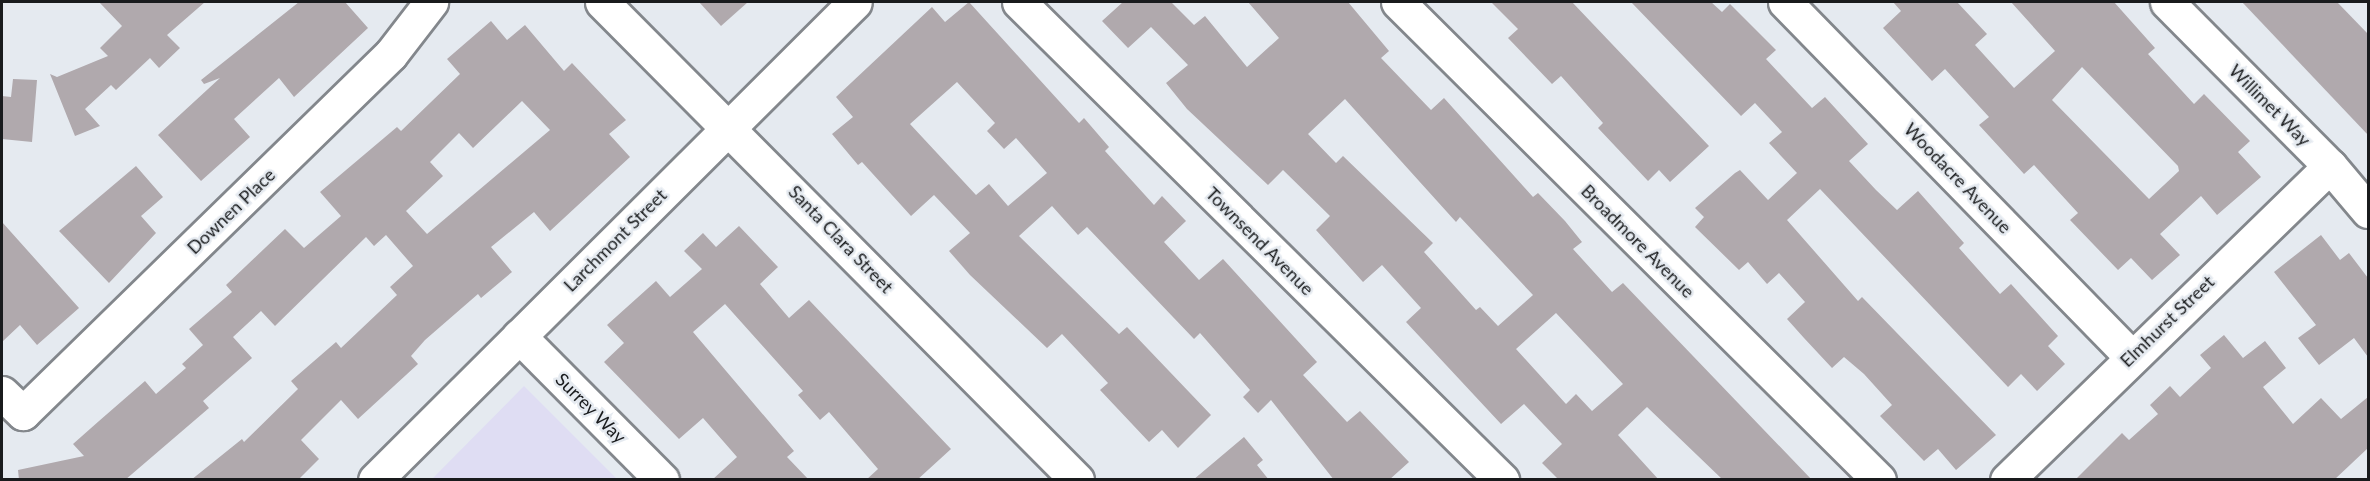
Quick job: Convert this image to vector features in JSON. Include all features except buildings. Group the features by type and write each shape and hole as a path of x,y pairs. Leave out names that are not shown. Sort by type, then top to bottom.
{"street":[{"name":"Downen Place","path":"12,403 391,54 431,2"},
{"name":"Santa Clara Street","path":"602,2 728,124 1077,480"},
{"name":"Larchmont Street","path":"380,478 728,124 855,2"},
{"name":"Townsend Avenue","path":"1019,2 1502,480"},
{"name":"Broadmore Avenue","path":"1398,2 1878,480"},
{"name":"Woodacre Avenue","path":"1785,2 2130,355"},
{"name":"Willimet Way","path":"2168,2 2330,166 2368,212"},
{"name":"Elmhurst Street","path":"2007,480 2130,355 2330,166"},
{"name":"Surrey Way","path":"519,336 657,478"}],"shaded area":[{"path":"524,386 617,479 432,479"}]}
